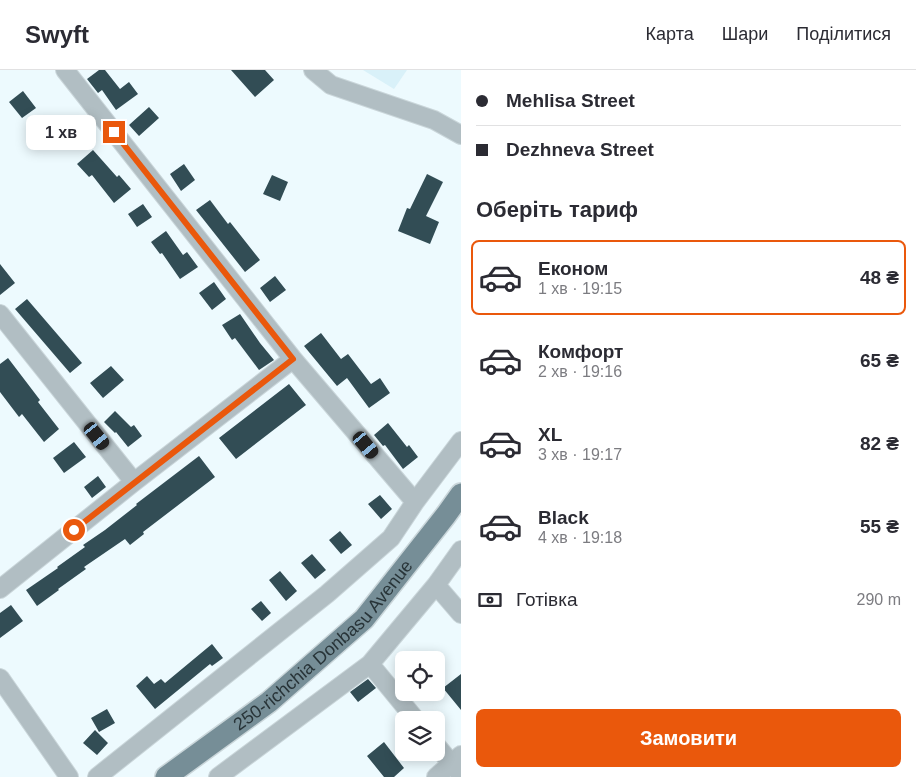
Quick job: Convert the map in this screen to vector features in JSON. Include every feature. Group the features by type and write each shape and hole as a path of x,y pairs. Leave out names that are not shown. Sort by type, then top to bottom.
{"main road":[{"name":"250-richchia Donbasu Avenue","path":"166,777 269,702 364,619 446,516 461,494"}],"street":[{"path":"312,70 331,85 434,120 461,135"},
{"path":"67,71 293,359 415,502"},
{"path":"0,314 134,482"},
{"path":"0,589 293,359"},
{"path":"97,777 327,594 391,538 415,502 461,441"},
{"path":"218,777 370,664 436,585 461,550"},
{"path":"436,585 461,614"},
{"path":"370,664 409,711"},
{"path":"0,678 69,777"},
{"path":"436,777 458,764 445,753"}],"shaded area":[{"path":"363,70 407,70 394,89"}],"building":[{"path":"99,70 105,70 120,89 129,82 138,94 116,110 102,90 98,93 87,79"},
{"path":"231,70 265,70 274,80 255,97"},
{"path":"23,91 36,108 22,118 9,102"},
{"path":"149,107 159,118 139,136 129,125"},
{"path":"72,116 83,130 66,143 55,128"},
{"path":"93,150 117,177 119,175 131,189 114,203 92,175 89,177 77,164"},
{"path":"184,164 195,180 181,191 170,174"},
{"path":"427,174 443,182 426,216 439,222 430,244 398,231 407,208 410,209"},
{"path":"272,175 288,182 280,201 263,194"},
{"path":"210,200 228,224 230,222 260,260 245,272 196,210"},
{"path":"143,204 152,217 137,227 128,214"},
{"path":"166,231 183,255 187,252 198,267 180,279 162,253 160,254 151,242"},
{"path":"0,264 15,283 0,295"},
{"path":"275,276 286,290 270,302 260,288"},
{"path":"214,282 226,299 212,310 199,293"},
{"path":"27,299 82,363 70,373 15,309"},
{"path":"240,314 274,360 259,370 235,338 232,340 222,325"},
{"path":"321,333 341,359 348,354 371,384 380,378 390,393 369,408 347,378 337,386 304,346"},
{"path":"8,358 59,429 44,442 22,414 19,417 0,392 0,364"},
{"path":"111,366 124,380 103,398 90,383"},
{"path":"289,384 306,405 236,459 219,438"},
{"path":"115,411 131,427 134,425 142,436 128,447 116,432 104,422"},
{"path":"388,423 407,447 409,445 418,457 403,469 385,445 383,446 374,435"},
{"path":"74,442 86,457 64,473 53,458"},
{"path":"199,456 215,477 143,532 144,534 130,545 125,539 84,567 86,569 37,606 26,590 58,568 85,547 83,545"},
{"path":"98,476 106,487 92,498 84,487"},
{"path":"380,495 392,509 381,519 368,504"},
{"path":"340,531 352,545 341,554 329,540"},
{"path":"312,554 326,570 315,579 301,563"},
{"path":"280,571 297,591 286,601 269,580"},
{"path":"261,601 271,613 262,621 251,609"},
{"path":"11,605 23,621 0,638 0,613"},
{"path":"212,644 223,658 212,666 210,664 155,709 136,686 147,676 154,684 161,679 165,683"},
{"path":"461,674 461,710 445,690 445,686"},
{"path":"368,679 376,688 358,702 350,692"},
{"path":"107,709 115,723 99,732 91,718"},
{"path":"95,730 108,743 97,755 83,743"},
{"path":"384,742 395,756 395,761 399,761 404,768 394,777 384,777 367,756"}],"route":[{"path":"74,530 293,359 114,132"}]}
